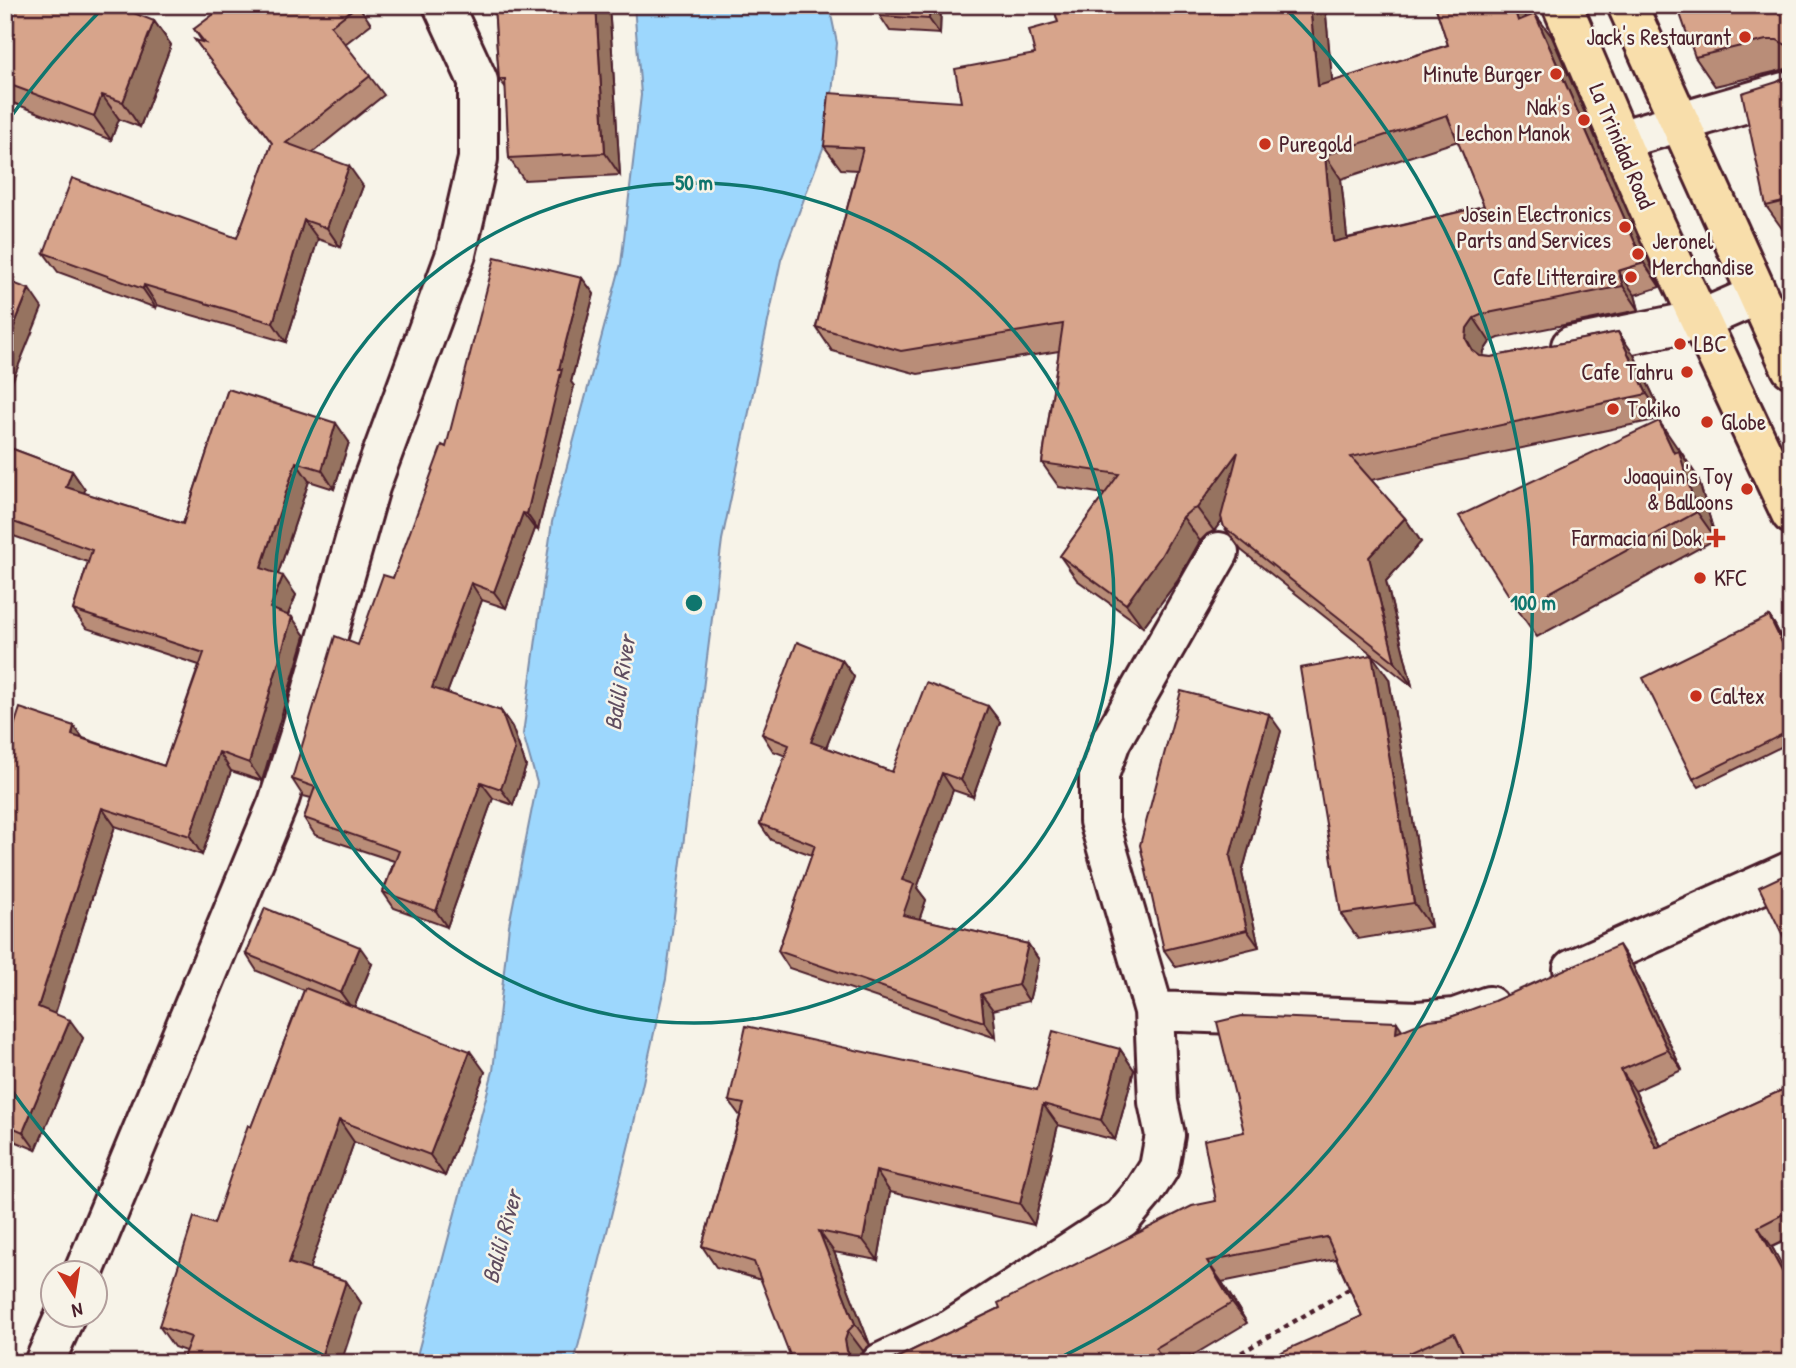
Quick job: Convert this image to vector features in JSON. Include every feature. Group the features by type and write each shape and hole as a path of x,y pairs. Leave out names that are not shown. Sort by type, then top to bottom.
{"highway":[{"name":"La Trinidad Road","path":"1562,5 1699,320 1791,514"},
{"path":"1627,5 1791,368"}],"street":[{"path":"88,1260 278,803 370,487 456,254 478,159 478,81 443,5"},
{"path":"1619,140 1791,90"},
{"path":"1543,351 1699,320 1758,295"},
{"path":"881,1363 963,1321 1122,1217 1143,1193 1159,1168 1166,1135 1158,1102 1154,1012 1099,821 1099,775 1111,741 1219,552"},
{"path":"1154,1012 1418,1021 1455,1018 1532,987 1791,871"},
{"path":"44,1363 58,1330"}],"path":[{"path":"1224,1363 1365,1279"}],"water":[{"name":"Balili River","path":"634,5 829,5 837,43 828,135 781,260 722,540 666,979 631,1136 574,1363 415,1363 493,1071 509,925 537,783 523,734 552,522 621,264 641,95"}],"building":[{"path":"5,5 114,5 154,21 123,102 102,95 94,116 5,83"},
{"path":"226,5 358,5 331,26 370,76 286,143 349,166 327,228 304,220 273,323 144,285 143,289 44,253 72,178 237,238 272,143 195,40 205,43 194,29"},
{"path":"494,5 596,5 605,153 509,158 505,79 499,79"},
{"path":"880,5 930,5 929,19 880,16"},
{"path":"1053,5 1310,5 1318,86 1448,45 1435,5 1513,5 1518,21 1535,14 1644,263 1618,271 1623,286 1483,314 1474,318 1467,328 1466,339 1472,350 1480,356 1491,357 1618,332 1647,394 1351,457 1405,518 1369,557 1395,662 1224,527 1221,517 1238,452 1197,508 1183,517 1161,556 1126,604 1060,556 1119,474 1042,463 1063,324 901,351 816,327 863,148 824,146 829,93 961,102 955,69 1035,54 1029,30 1058,22","holes":["1447,115 1484,206 1333,242 1325,155"]},
{"name":"Jack's Restaurant","path":"1677,5 1791,5 1791,53 1786,45 1777,40 1766,40 1695,57"},
{"path":"1791,69 1791,200 1766,206 1742,93 1777,82 1786,77"},
{"path":"495,257 582,278 527,514 523,513 494,592 471,583 432,688 501,711 515,750 501,789 481,782 436,911 383,892 399,851 304,818 315,787 292,779 335,636 358,645 383,575 393,578 442,445 446,447"},
{"path":"5,280 29,289 5,348"},
{"path":"228,389 336,423 322,470 296,462 261,568 283,576 270,608 292,617 249,763 219,752 190,836 102,808 38,1007 70,1020 23,1132 5,1124 5,754 20,708 74,726 72,735 164,766 204,653 73,610 92,550 5,519 5,446 72,471 66,487 183,524"},
{"path":"1659,421 1674,453 1679,451 1697,512 1518,610 1459,516"},
{"path":"1769,616 1791,661 1791,730 1693,779 1643,678"},
{"path":"797,642 842,660 811,742 892,772 926,683 988,706 961,780 942,773 902,880 914,884 903,915 1028,944 1018,985 981,994 984,1022 778,951 815,845 760,824 789,745 762,734"},
{"path":"1372,655 1414,903 1341,914 1300,668"},
{"path":"1181,691 1269,714 1230,856 1247,930 1164,950 1140,845"},
{"path":"1791,872 1791,952 1759,887"},
{"path":"265,908 360,947 341,993 246,954"},
{"path":"1619,945 1668,1050 1621,1070 1656,1148 1791,1086 1791,1210 1758,1227 1791,1288 1791,1363 1468,1363 1454,1333 1387,1363 1270,1363 1268,1358 1362,1316 1327,1237 1207,1261 1232,1303 1156,1348 1160,1356 1146,1363 886,1363 1000,1308 998,1303 1192,1206 1216,1201 1204,1140 1244,1132 1217,1022 1242,1016 1397,1022 1396,1033 1428,1020 1448,1018 1494,1001"},
{"path":"305,988 470,1051 430,1155 339,1120 289,1263 346,1281 319,1363 181,1363 191,1337 159,1326 194,1217 214,1224 248,1125 251,1127"},
{"path":"746,1026 1037,1090 1053,1031 1120,1049 1101,1120 1043,1104 1020,1204 876,1171 863,1240 819,1231 855,1324 848,1331 845,1340 847,1351 860,1363 793,1363 754,1262 702,1246 744,1104 729,1101"}],"place":[{"name":"Jack's Restaurant","path":"1745,37"},
{"name":"Minute Burger","path":"1556,74"},
{"name":"Nak's Lechon Manok","path":"1584,120"},
{"name":"Puregold","path":"1265,144"},
{"name":"Josein Electronics Parts and Services","path":"1625,227"},
{"name":"Jeronel Merchandise","path":"1638,254"},
{"name":"Cafe Litteraire","path":"1631,277"},
{"name":"LBC","path":"1680,344"},
{"name":"Cafe Tahru","path":"1687,372"},
{"name":"Tokiko","path":"1613,409"},
{"name":"Globe","path":"1707,422"},
{"name":"Joaquin's Toy & Balloons","path":"1747,489"},
{"name":"Farmacia ni Dok","path":"1716,538"},
{"name":"KFC","path":"1700,578"},
{"name":"Caltex","path":"1696,696"}]}
